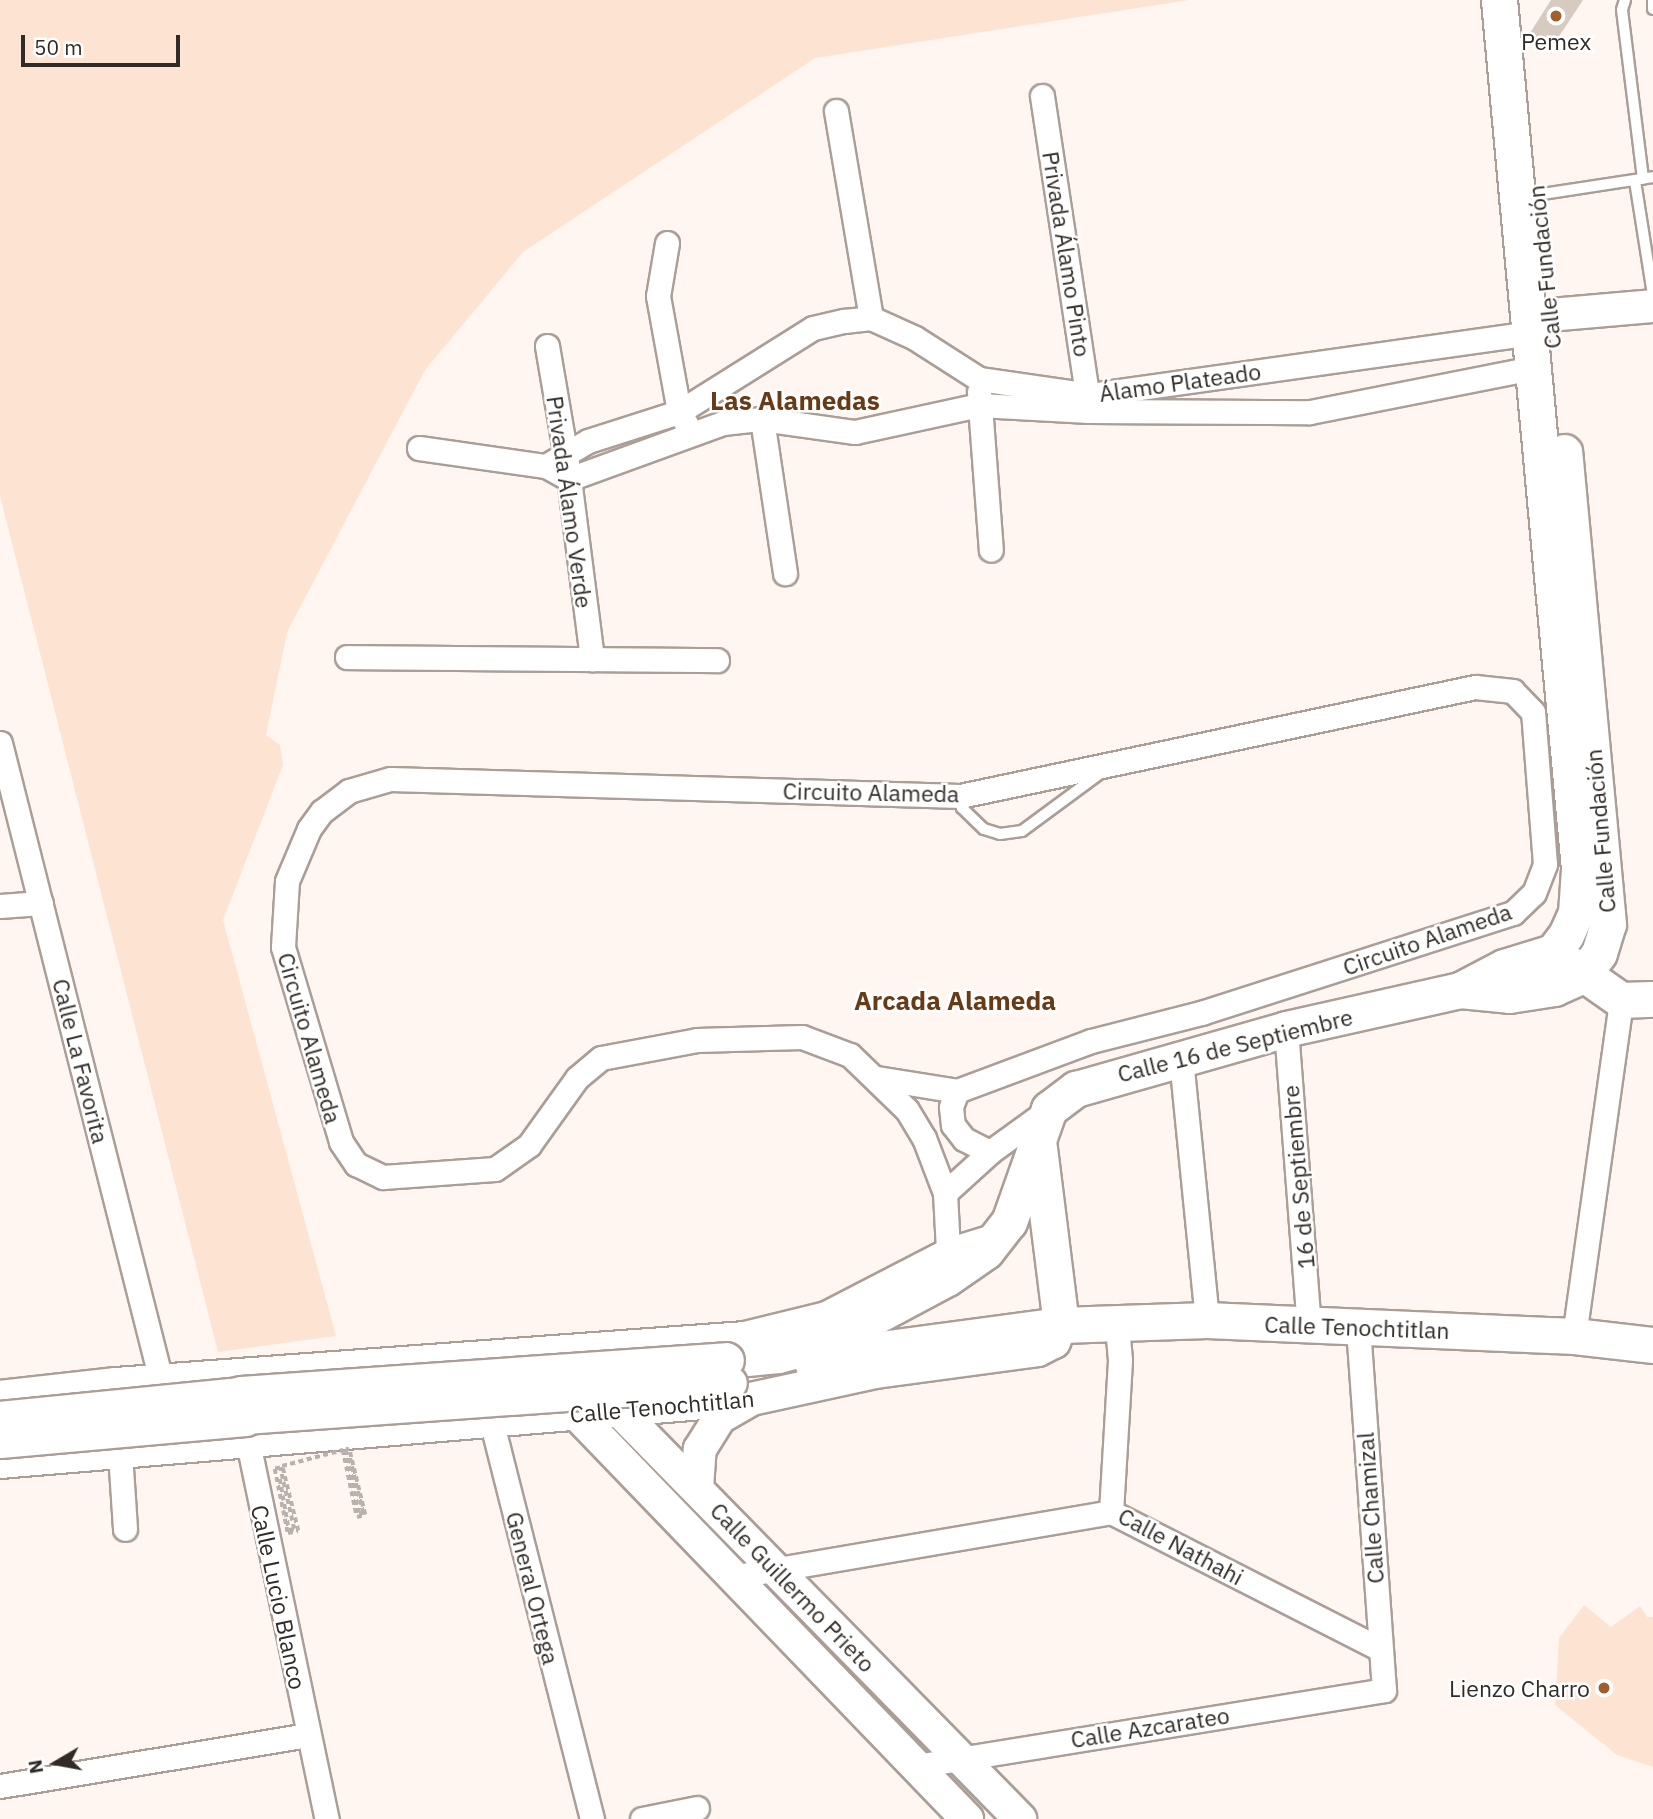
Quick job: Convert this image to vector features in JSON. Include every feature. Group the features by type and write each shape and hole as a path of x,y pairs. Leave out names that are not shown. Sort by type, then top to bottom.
{"main road":[{"name":"Calle Fundación","path":"1499,0 1526,202"},
{"name":"Calle Fundación","path":"1516,0 1526,202 1579,869 1576,913 1553,952"},
{"name":"Calle Fundación","path":"1537,343 1569,496 1608,924 1599,953 1583,975"},
{"path":"1460,990 1504,967 1553,952 1583,975 1637,1000"},
{"path":"1460,990 1509,995 1553,988 1583,975"},
{"name":"Calle 16 de Septiembre","path":"1044,1125 1076,1089 1286,1029 1460,990"},
{"path":"736,1381 778,1355 827,1342 1002,1231 1044,1125"},
{"path":"1044,1125 1051,1249 1061,1325"},
{"name":"Calle Tenochtitlan","path":"242,1407 736,1381 873,1350 1061,1325 1207,1320 1574,1336 1653,1345"},
{"path":"0,1440 242,1407"}],"street":[{"name":"Privada Álamo Pinto","path":"1042,96 1089,403"},
{"path":"547,466 565,452 679,412 813,328 871,318 836,111"},
{"path":"667,243 657,296 679,412 692,432"},
{"path":"1537,343 1653,306"},
{"name":"Álamo Plateado","path":"871,318 915,338 979,379 1089,403 1537,343"},
{"name":"Álamo Plateado","path":"569,479 692,432 762,419 855,432 979,405 1089,403 1310,412 1537,343"},
{"name":"Privada Álamo Verde","path":"547,346 569,479 592,659"},
{"path":"979,379 991,550"},
{"path":"762,419 785,573"},
{"path":"419,448 547,466 569,479"},
{"path":"347,657 717,660"},
{"name":"Circuito Alameda","path":"877,1078 957,1091 1091,1041 1201,1013 1496,920 1527,904 1542,878 1545,845 1533,712 1513,691 1475,687 960,796 390,779 349,791 322,811 297,851 286,881 283,947 341,1142 356,1164 383,1177 495,1170 529,1145 577,1078 601,1058 615,1053 697,1041 802,1037 850,1055 877,1078 907,1110 924,1138 945,1194 949,1266"},
{"name":"Calle La Favorita","path":"0,743 161,1380"},
{"path":"0,906 41,903"},
{"path":"1574,1336 1637,1000"},
{"name":"16 de Septiembre","path":"1286,1029 1309,1325"},
{"path":"1181,1059 1207,1320"},
{"path":"957,1091 951,1107 953,1125 964,1139 990,1152"},
{"path":"945,1194 990,1152 1044,1125"},
{"path":"1002,1231 1033,1231 1051,1249"},
{"path":"0,1462 120,1452 242,1407 475,1357 745,1338 792,1330 949,1266"},
{"name":"Calle Nathahi","path":"1117,1323 1120,1360 1111,1512 1380,1649"},
{"name":"Calle Chamizal","path":"1358,1327 1384,1690"},
{"name":"Calle Guillermo Prieto","path":"574,1349 617,1412 697,1488 1020,1819"},
{"name":"Calle Guillermo Prieto","path":"533,1352 574,1415 967,1819"},
{"name":"General Ortega","path":"475,1357 592,1819"},
{"path":"0,1397 161,1380 242,1407"},
{"path":"697,1488 700,1449 719,1418 736,1381"},
{"name":"Calle Tenochtitlan","path":"242,1407 491,1420 617,1412 736,1381"},
{"path":"116,1384 125,1529"},
{"path":"0,1418 242,1407"},
{"name":"Calle Lucio Blanco","path":"242,1407 327,1819"},
{"path":"732,1577 774,1567 1111,1512"},
{"name":"Calle Azcarateo","path":"916,1766 1384,1690"},
{"path":"0,1786 308,1735"},
{"path":"642,1819 697,1808"}],"lane":[{"path":"1625,0 1622,10 1644,179 1653,295"},
{"path":"1653,0 1653,9"},
{"path":"1526,202 1644,179"},
{"path":"960,796 962,808 984,829 1000,834 1022,831 1113,765"}],"path":[{"path":"280,1479 289,1530 295,1529 280,1468 275,1469 288,1533 298,1531 282,1466 343,1450 357,1517 365,1515 349,1449 346,1450 359,1513 363,1513 349,1455"}],"shaded area":[{"path":"0,0 1189,0 815,58 523,252 425,370 287,632 266,735 280,745 283,765 223,920 336,1336 218,1352 0,496"},
{"name":"Lienzo Charro","path":"1584,1605 1611,1627 1640,1606 1647,1617 1653,1617 1653,1767 1617,1755 1555,1705 1559,1638"}],"building":[{"name":"Pemex","path":"1551,0 1583,0 1552,47 1530,33"}],"place":[{"name":"Pemex","path":"1556,16"},
{"name":"Lienzo Charro","path":"1604,1688"}],"district":[{"name":"Las Alamedas","path":"795,401"},
{"name":"Arcada Alameda","path":"955,1001"}]}
